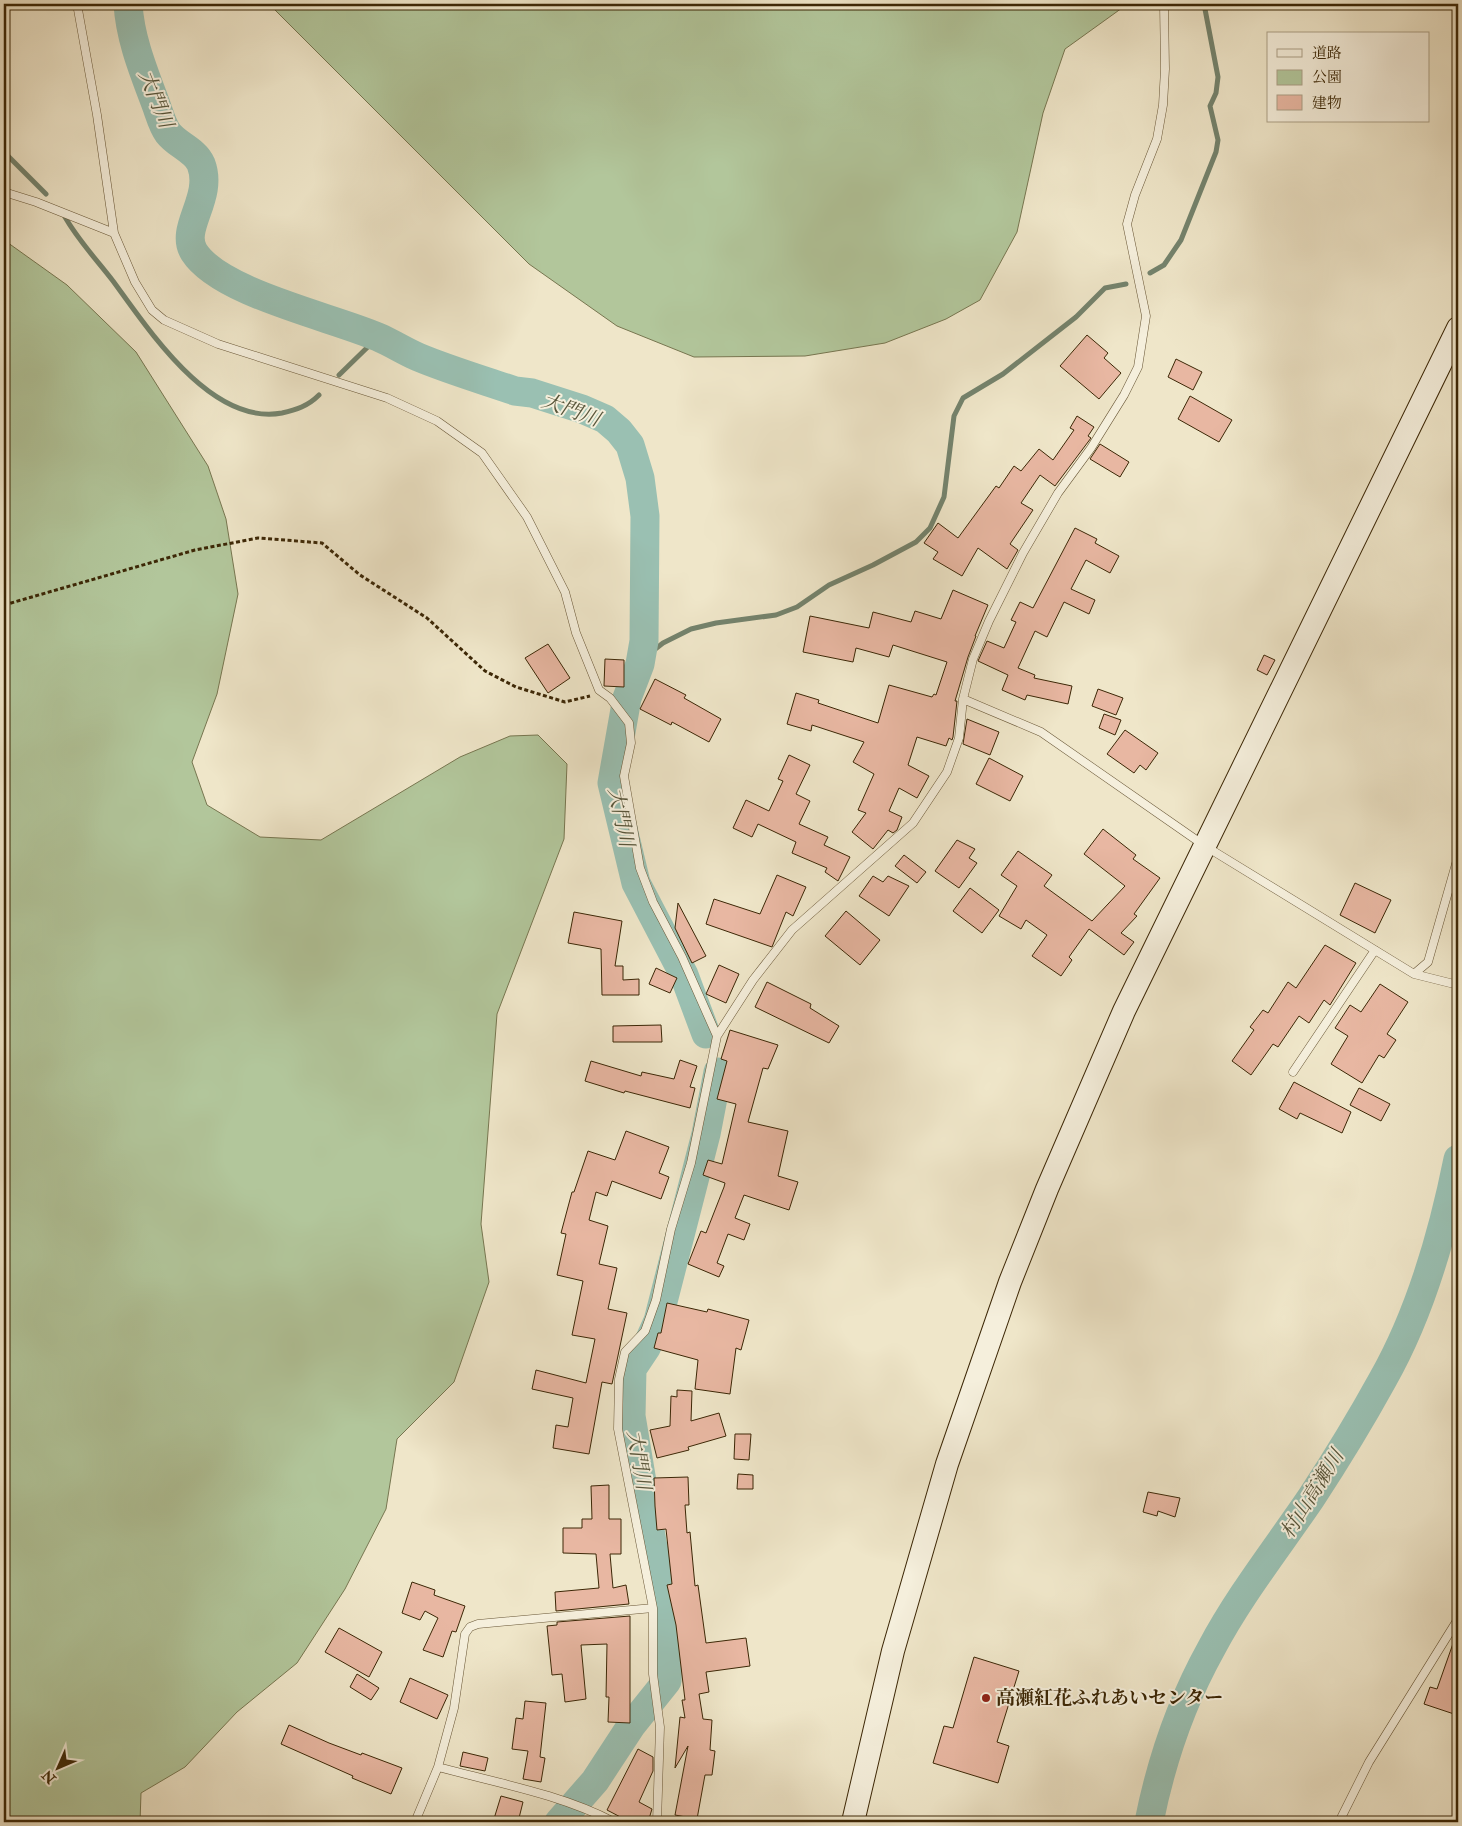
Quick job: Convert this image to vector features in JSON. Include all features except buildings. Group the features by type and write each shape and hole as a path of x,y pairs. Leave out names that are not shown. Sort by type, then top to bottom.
{"street":[{"path":"853,1822 876,1717 920,1554 947,1464 1010,1282 1047,1189 1124,1011 1458,328"}],"lane":[{"path":"77,4 97,115 114,234 135,282 152,310 164,320 218,344 387,398 437,421 482,453 527,517 566,592 576,633 599,690 610,698 630,724 631,743 624,776 640,868 653,902 682,957 716,1036"},
{"path":"657,1822 660,1763 659,1716 653,1674 653,1608 618,1429 619,1379 625,1352 645,1331 656,1300 671,1229 691,1163 716,1036 753,980 792,930 913,823 946,772 959,738 963,699 976,651 1023,554 1058,492 1091,448 1124,395 1138,367 1146,316 1127,224 1135,195 1157,139 1163,105 1165,69 1164,4"},
{"path":"4,192 36,202 114,234"},
{"path":"963,699 1041,732 1205,846 1414,974 1458,985"},
{"path":"1414,974 1428,962 1458,858"},
{"path":"1292,1072 1374,950"},
{"path":"415,1822 438,1767 454,1708 465,1634 470,1627 478,1624 653,1608"},
{"path":"1339,1822 1369,1762 1458,1619"},
{"path":"438,1767 559,1800 590,1810 614,1822"}],"path":[{"path":"4,605 195,550 258,538 322,543 360,575 427,618 485,671 516,687 565,702 589,696 599,690"}],"green space":[{"path":"269,4 1123,4 1122,8 1065,49 1043,113 1017,232 980,300 946,319 885,343 805,356 694,357 617,326 529,264"},
{"path":"4,240 67,285 136,352 208,466 226,519 238,594 217,694 192,762 207,805 260,837 321,840 460,757 510,736 538,735 567,764 564,839 497,1014 481,1224 489,1282 454,1382 397,1439 386,1509 345,1589 297,1663 237,1712 185,1767 141,1793 140,1822 4,1822"}],"waterway":[{"name":"大門川","path":"128,4 131,29 138,54 164,126 168,133 195,155 201,164 204,177 203,189 193,223 191,243 194,252 207,267 227,280 252,292 358,329 430,362 515,391 532,393 582,409 605,419 619,431 630,445 640,478 645,516 644,641 640,664 627,698 612,783 636,883 684,975 706,1034"},
{"path":"1150,273 1164,265 1181,240 1216,152 1218,140 1210,106 1216,93 1218,77 1204,4"},
{"path":"4,152 46,194"},
{"path":"65,217 81,242 164,348 184,370 207,390 231,405 256,413 282,413 302,407 319,395"},
{"path":"640,661 663,643 691,629 716,623 776,615 797,607 829,585 873,565 916,542 930,528 944,497 954,416 963,398 1003,374 1076,317 1105,288 1126,284"},
{"path":"339,375 378,337"},
{"name":"大門川","path":"559,1822 595,1781 631,1726 667,1681 670,1621 652,1542 631,1416 632,1369 646,1348 658,1321 706,1134 718,1072"},
{"name":"村山高瀬川","path":"1149,1822 1173,1733 1200,1669 1246,1591 1330,1469 1397,1353 1409,1327 1438,1244 1458,1159"}],"place":[{"name":"高瀬紅花ふれあいセンター","path":"986,1698"}]}
